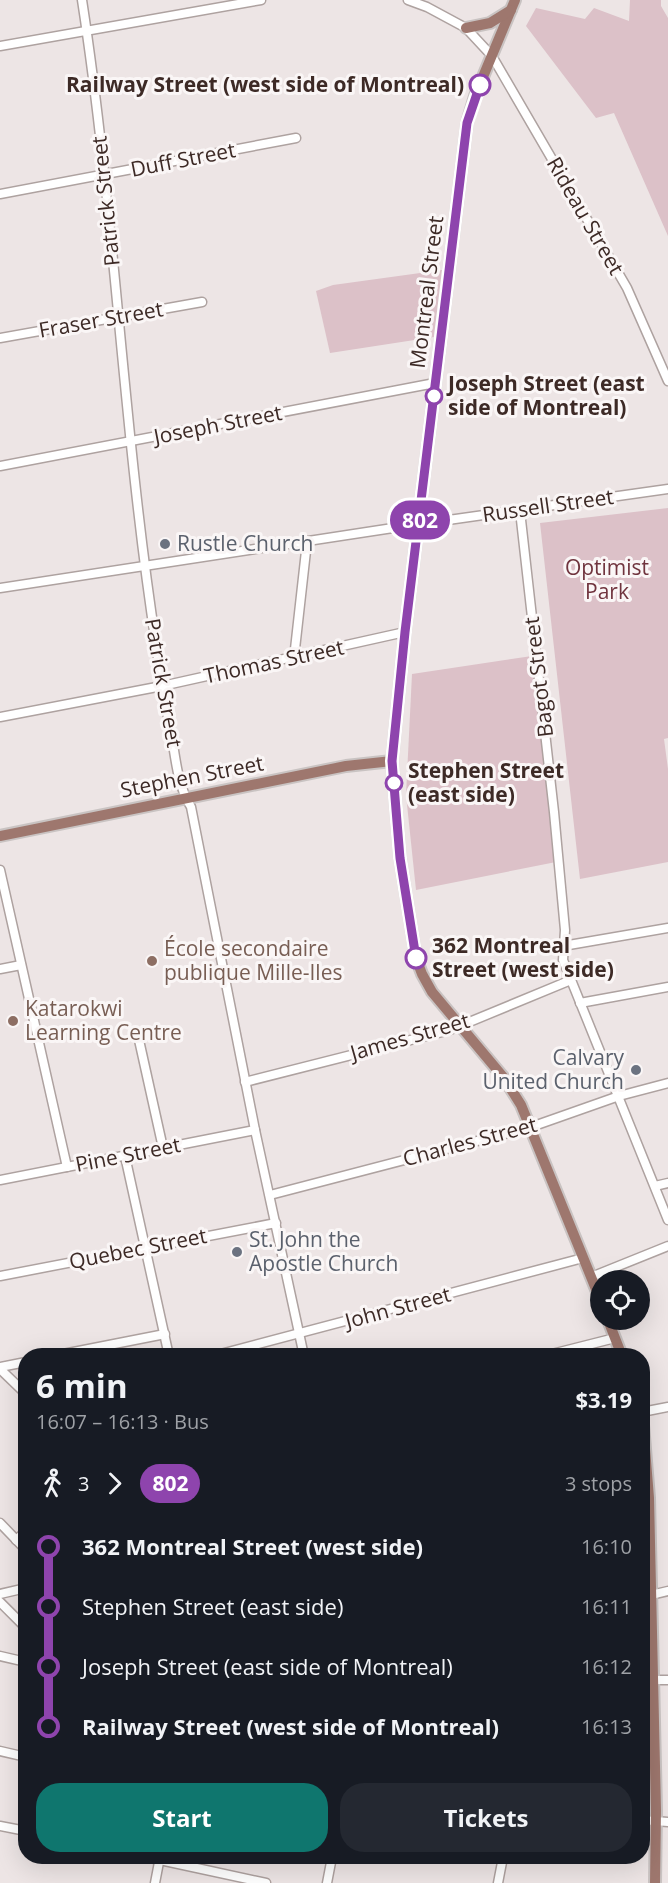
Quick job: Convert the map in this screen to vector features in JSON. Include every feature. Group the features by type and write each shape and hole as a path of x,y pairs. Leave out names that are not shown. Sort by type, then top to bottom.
{"main road":[{"path":"466,28 490,23 513,5"},
{"name":"Montreal Street","path":"513,5 475,96 467,123 405,632 392,761 400,858 416,958 422,974 432,992 504,1078 521,1105 590,1275"},
{"name":"Stephen Street","path":"0,836 346,766 392,761"},
{"path":"612,1330 619,1348"},
{"path":"650,1546 650,1616"},
{"path":"650,1727 656,1820 656,1883"}],"street":[{"name":"Patrick Street","path":"82,0 88,32 104,176 144,566 162,686 181,789 191,807 245,1082 302,1348"},
{"path":"0,46 261,0"},
{"name":"Rideau Street","path":"408,0 428,7 466,28 492,56 627,288 668,381"},
{"name":"Duff Street","path":"0,194 296,138"},
{"name":"Fraser Street","path":"0,338 202,302"},
{"name":"Joseph Street","path":"0,466 435,383"},
{"name":"Russell Street","path":"0,588 668,489"},
{"name":"Bagot Street","path":"520,510 554,812 565,930 563,960 668,1220"},
{"path":"294,658 307,542"},
{"name":"Thomas Street","path":"0,717 162,686 405,632"},
{"path":"0,870 67,1167"},
{"path":"563,946 668,928"},
{"path":"0,969 21,965"},
{"name":"James Street","path":"245,1082 459,1026 571,980"},
{"path":"580,1003 668,987"},
{"path":"139,1040 163,1148"},
{"name":"Charles Street","path":"270,1195 531,1127 619,1096 668,1083"},
{"name":"Pine Street","path":"0,1180 255,1130"},
{"path":"125,1156 168,1348"},
{"path":"655,1186 668,1183"},
{"name":"Quebec Street","path":"0,1276 276,1223"},
{"path":"608,1270 668,1246"},
{"name":"John Street","path":"244,1348 583,1258"},
{"path":"94,1348 165,1334"},
{"path":"576,1348 615,1338"},
{"path":"0,1368 18,1364"},
{"path":"0,1368 18,1386"},
{"path":"650,1410 668,1407"},
{"path":"0,1523 16,1540"},
{"path":"0,1594 18,1590"},
{"path":"651,1595 668,1591"},
{"path":"0,1602 18,1620"},
{"path":"0,1656 18,1660"},
{"path":"650,1680 668,1680"},
{"path":"0,1751 18,1755"},
{"path":"650,1820 668,1822"},
{"path":"0,1828 18,1830"},
{"path":"155,1883 159,1864"},
{"path":"185,1864 266,1883"},
{"path":"327,1883 331,1864"},
{"path":"498,1883 502,1864"}],"green space":[{"path":"630,0 661,0 661,6 668,18 668,236 614,113 596,118 526,26 536,8 585,19 594,8 629,21"},
{"path":"442,270 434,337 330,353 316,291 333,285"},
{"name":"Optimist Park","path":"668,508 668,738 664,739 668,769 668,862 580,879 540,523"},
{"path":"532,656 556,862 416,890 406,795 412,674"}],"bus line":[{"name":"802","path":"416,958 400,858 392,761 405,632 467,123 480,85"}],"place":[{"name":"Railway Street (west side of Montreal)","path":"480,85"},
{"name":"Joseph Street (east side of Montreal)","path":"434,396"},
{"name":"Rustle Church","path":"165,544"},
{"name":"Stephen Street (east side)","path":"394,783"},
{"name":"362 Montreal Street (west side)","path":"416,958"},
{"name":"École secondaire publique Mille-Iles","path":"152,961"},
{"name":"Katarokwi Learning Centre","path":"13,1021"},
{"name":"Calvary United Church","path":"636,1070"},
{"name":"St. John the Apostle Church","path":"237,1252"}]}
